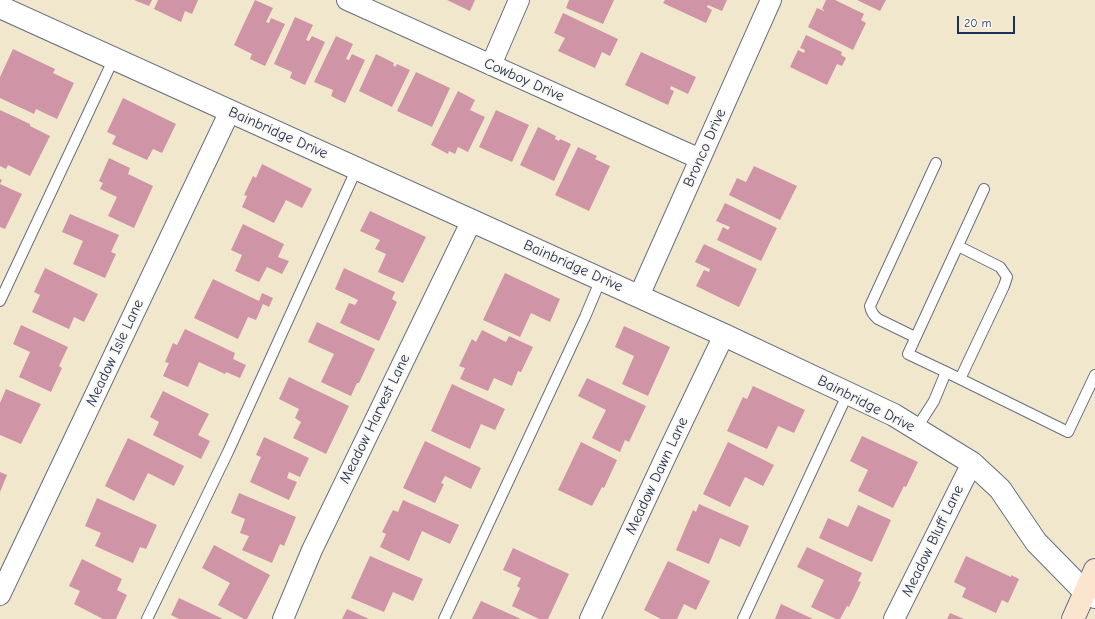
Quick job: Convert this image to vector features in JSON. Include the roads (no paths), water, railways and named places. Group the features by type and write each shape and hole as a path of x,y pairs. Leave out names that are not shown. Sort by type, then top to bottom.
{"main road":[{"path":"1073,619 1090,594 1095,570"}],"street":[{"name":"Cowboy Drive","path":"347,0 700,159"},
{"path":"491,65 519,0"},
{"name":"Bronco Drive","path":"639,296 771,0"},
{"name":"Bainbridge Drive","path":"0,7 724,334 894,415 972,462 1000,489 1036,542 1090,594"},
{"name":"Meadow Isle Lane","path":"0,595 230,111"},
{"name":"Meadow Harvest Lane","path":"283,619 312,550 472,220"},
{"name":"Meadow Dawn Lane","path":"590,619 724,334"},
{"name":"Meadow Bluff Lane","path":"894,619 972,462"}],"lane":[{"path":"0,301 114,58"},
{"path":"915,337 878,319 871,311 870,306 936,164"},
{"path":"147,619 228,452 357,168"},
{"path":"984,189 908,354 1068,432 1095,375"},
{"path":"958,246 1000,267 1007,277 960,379"},
{"path":"444,619 581,325 601,278"},
{"path":"916,429 934,401 946,372"},
{"path":"743,619 848,393"}]}
